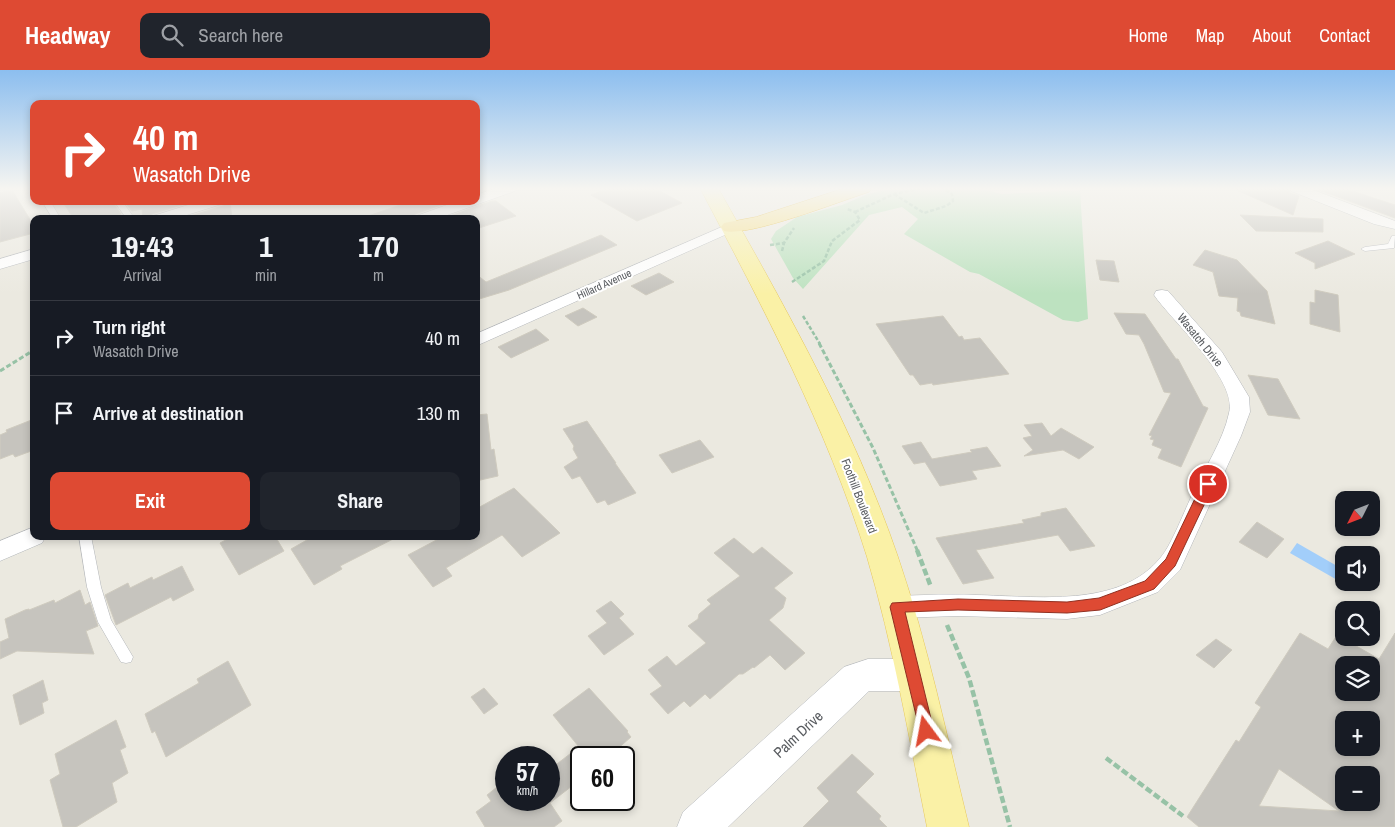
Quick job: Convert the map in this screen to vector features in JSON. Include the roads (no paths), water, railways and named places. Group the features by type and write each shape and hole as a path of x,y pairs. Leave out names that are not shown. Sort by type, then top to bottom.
{"highway":[{"name":"Hillard Avenue","path":"732,227 736,223"},
{"name":"Hillard Avenue","path":"732,227 752,223"}],"main road":[{"name":"Foothill Boulevard","path":"730,223 828,418 869,520 896,607 948,827"}],"street":[{"name":"Hillard Avenue","path":"480,339 732,227"},
{"path":"0,264 30,255"},
{"name":"Wasatch Drive","path":"896,607 938,605 1067,608 1100,604 1149,585 1171,562 1231,436 1240,412 1239,397 1213,352 1162,295"},
{"path":"0,551 30,538"},
{"name":"Palm Drive","path":"698,827 857,679 868,675 913,675"}],"lane":[{"path":"1365,249 1391,246 1395,238"},
{"path":"86,540 94,587 105,622 126,657"}],"water":[{"path":"1297,543 1335,565 1335,579 1290,553"}]}
